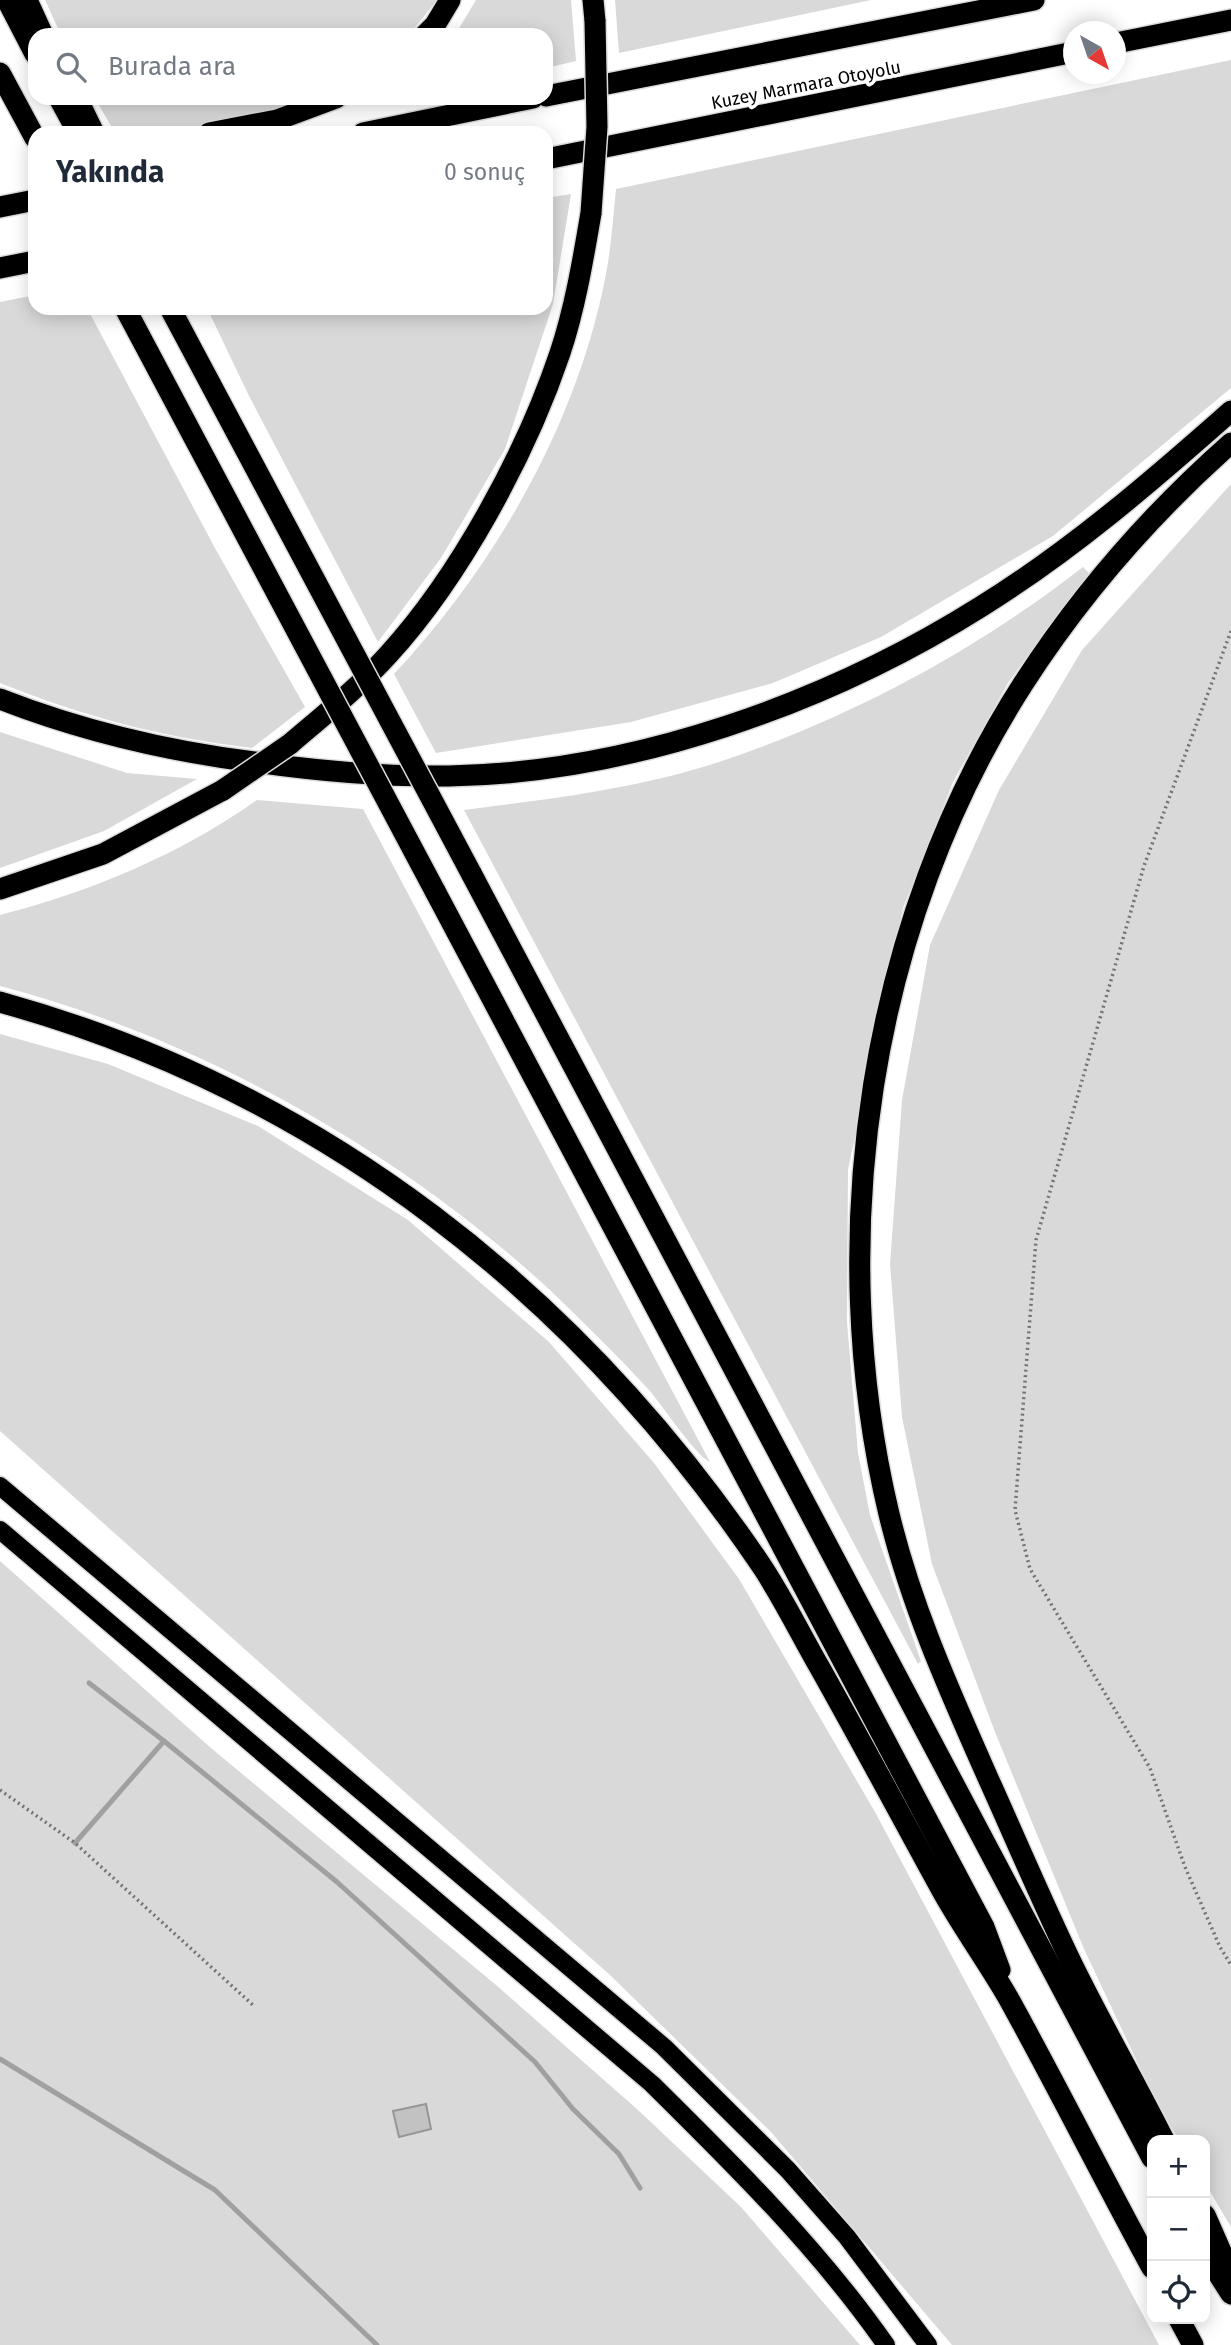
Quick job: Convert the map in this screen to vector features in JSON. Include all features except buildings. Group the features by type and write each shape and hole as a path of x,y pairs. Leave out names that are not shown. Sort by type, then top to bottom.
{"highway":[{"path":"7,0 28,40"},
{"path":"27,0 40,28"},
{"path":"432,28 450,0"},
{"path":"553,95 1034,0"},
{"path":"0,888 103,854 223,790 290,744 349,695 426,609 508,475 561,352 583,264 591,213 597,127 594,11"},
{"path":"1126,41 1231,20"},
{"name":"Kuzey Marmara Otoyolu","path":"553,158 1063,54"},
{"path":"3,81 28,126"},
{"path":"63,105 74,126"},
{"path":"80,105 91,126"},
{"path":"249,126 277,121 318,105"},
{"path":"397,126 499,105"},
{"path":"0,195 28,201"},
{"path":"0,207 28,201"},
{"path":"0,268 28,262"},
{"path":"129,315 984,1927 1007,1996"},
{"path":"174,315 1147,2149"},
{"path":"0,699 122,739 189,754 305,769 450,776 525,770 618,754 703,733 783,707 844,681 918,644 983,606 1050,560 1111,514 1231,411"},
{"path":"1161,2135 1070,1959 950,1693 919,1614 890,1517 877,1456 863,1350 862,1210 873,1092 883,1034 901,960 956,809 1021,687 1064,624 1129,545 1192,478 1231,443"},
{"path":"0,1002 144,1049 258,1105 351,1156 510,1274 589,1351 690,1467 765,1571 942,1892 1007,1996 1148,2261"},
{"path":"1210,2227 1231,2274"},
{"path":"1210,2261 1231,2294"},
{"path":"1182,2324 1193,2345"}],"main road":[{"path":"0,1486 664,2048 796,2179 847,2237 928,2345"},
{"path":"0,1530 652,2084 751,2183 826,2267 886,2345"}],"path":[{"path":"1231,631 1144,866 1036,1240 1015,1510 1030,1569 1150,1768 1185,1867 1220,1947 1231,1965"},
{"path":"0,1790 75,1843 254,2006"}],"shaded area":[{"path":"45,0 437,0 415,28 58,28"},
{"path":"476,0 571,0 576,61 553,66 553,28 459,28"},
{"path":"615,0 871,0 619,53"},
{"path":"1231,60 1231,388 1053,536 881,637 773,683 631,722 436,753 394,674 466,587 498,540 552,440 592,333 607,268 616,189"},
{"path":"99,105 297,105 209,126 111,126"},
{"path":"571,194 553,304 553,197"},
{"path":"28,296 28,315 91,315 216,550 305,707 252,748 154,732 93,716 0,683 0,302"},
{"path":"210,315 549,315 505,449 441,558 378,642 249,396"},
{"path":"1231,484 1231,2227 1210,2191 1210,2135 1176,2135 1156,2102 1084,1949 995,1732 932,1564 902,1417 890,1264 902,1100 930,945 999,790 1082,650"},
{"path":"1083,567 1092,576 1061,609 1008,683 953,782 903,908 848,1170 847,1322 858,1453 870,1515 921,1661 918,1664 464,810 593,792 657,779 719,762 768,744 816,725 909,680 999,627"},
{"path":"0,732 127,773 197,779 104,831 0,868"},
{"path":"257,800 363,809 710,1462 696,1450 637,1377 552,1292 430,1192 364,1147 223,1069 149,1036 75,1008 0,986 0,915 67,895 134,869 197,838"},
{"path":"0,1034 108,1064 258,1126 408,1220 549,1342 654,1463 739,1579 875,1812 1159,2345 952,2345 771,2132 611,1976 0,1431"},
{"path":"0,1561 211,1748 496,1985 638,2110 741,2207 860,2345 0,2345"}],"waterway":[{"path":"89,1683 164,1741"},
{"path":"75,1843 164,1741 337,1882 535,2062 573,2109 619,2154 640,2188"},
{"path":"0,2059 215,2190 377,2345"}]}
